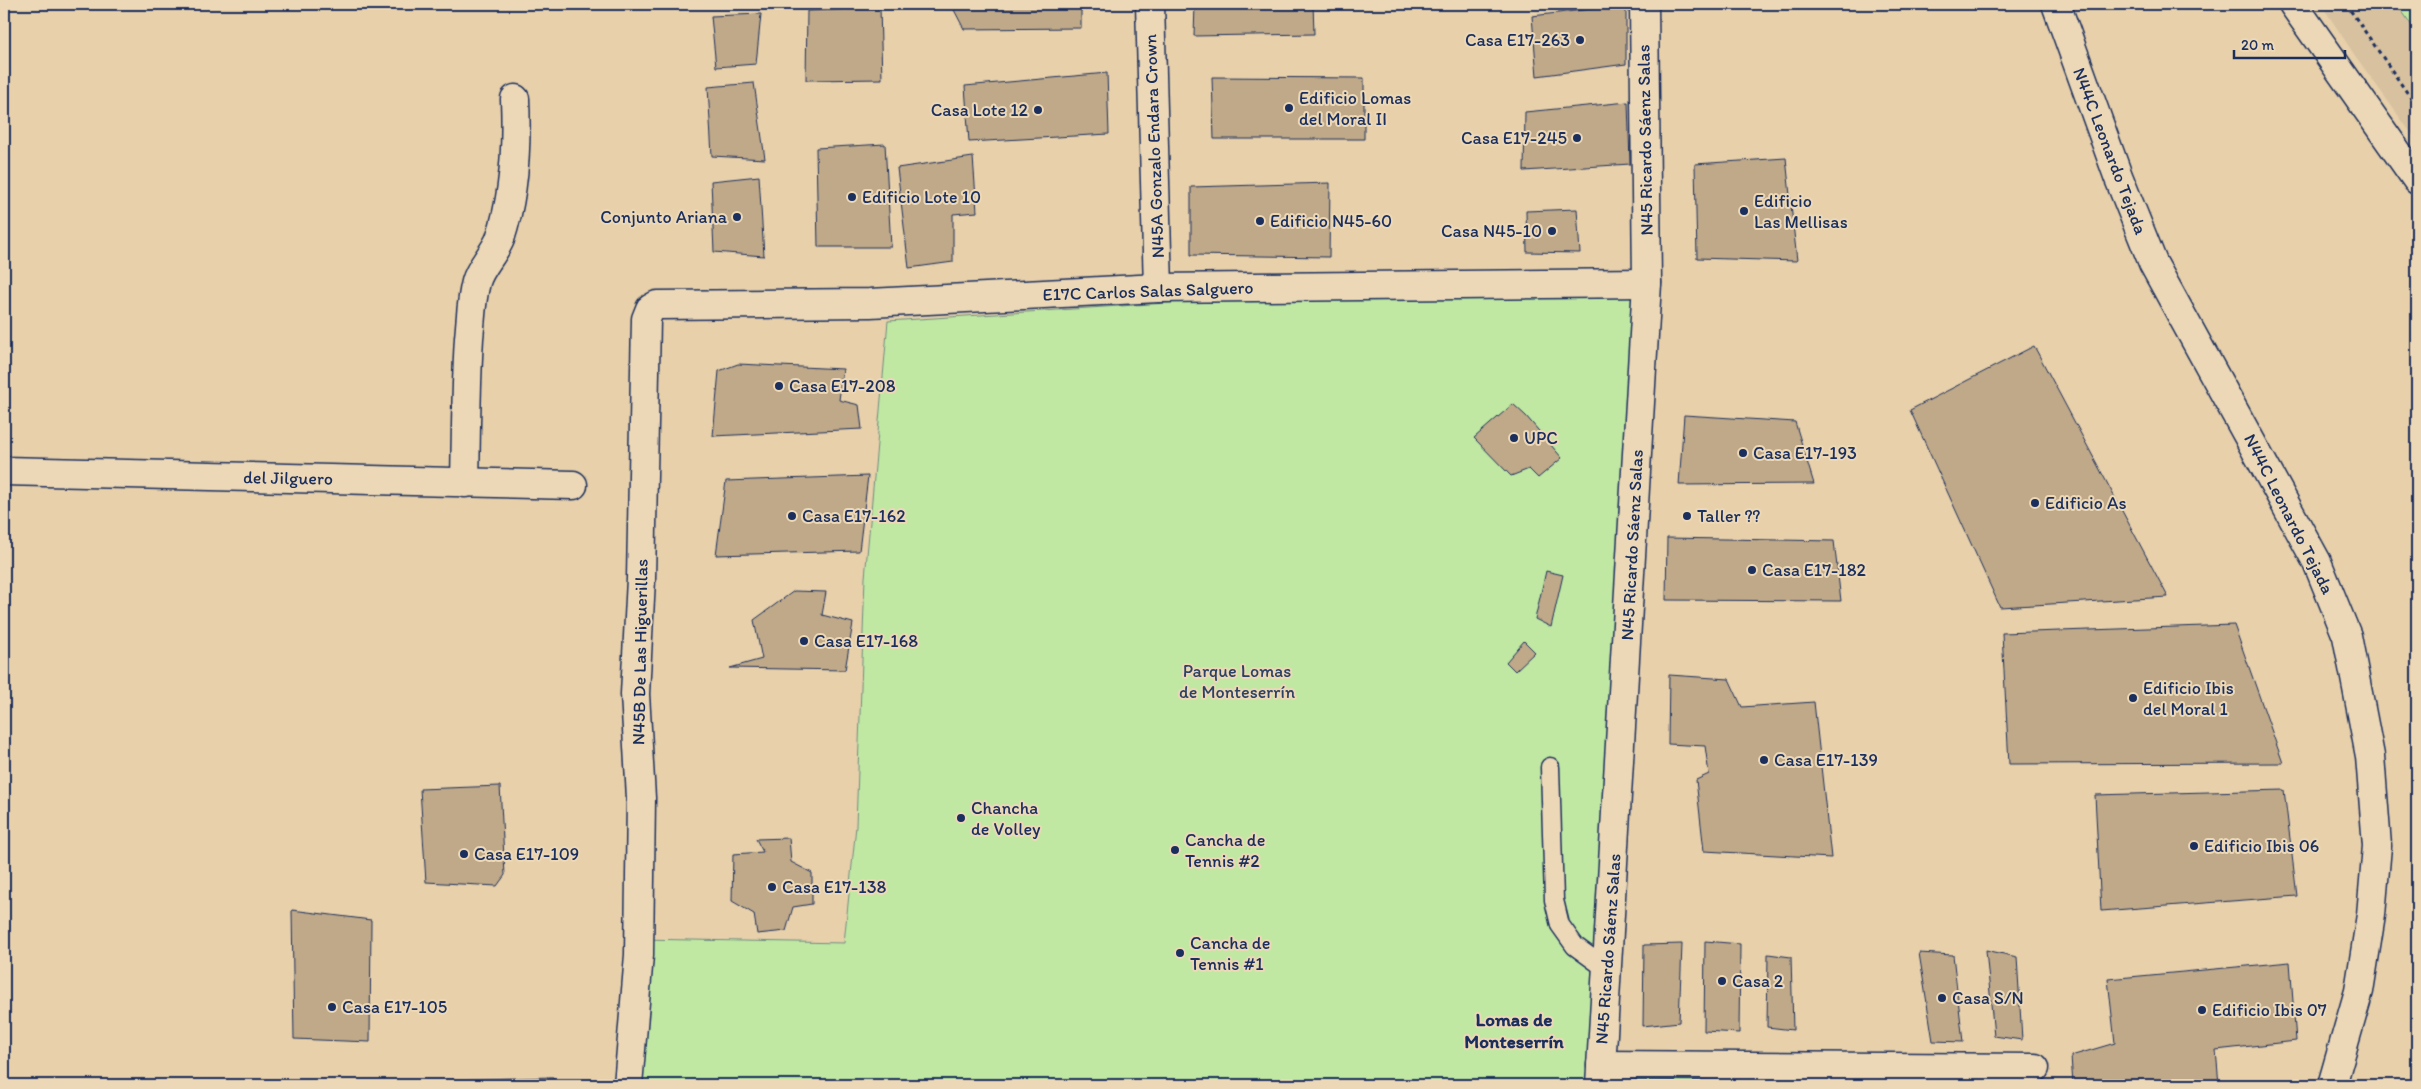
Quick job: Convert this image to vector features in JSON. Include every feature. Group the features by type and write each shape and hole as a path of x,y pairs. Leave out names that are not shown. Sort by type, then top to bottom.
{"street":[{"name":"N45A Gonzalo Endara Crown","path":"1150,4 1158,288"},
{"name":"N45 Ricardo Sáenz Salas","path":"1600,1075 1608,970 1647,283 1644,4"},
{"name":"N44C Leonardo Tejada","path":"2056,4 2118,176 2153,263 2318,562 2347,636 2370,756 2377,846 2371,915 2359,991 2332,1085"},
{"path":"2292,4 2417,180"},
{"path":"465,483 467,362 471,310 476,280 499,240 506,214 514,169 515,99"},
{"name":"E17C Carlos Salas Salguero","path":"650,309 657,305 870,303 1158,288 1647,283"},
{"name":"N45B De Las Higuerillas","path":"628,1085 639,955 641,798 635,694 642,579 646,319 650,309"},
{"name":"del Jilguero","path":"4,471 573,486"},
{"path":"1600,1075 2034,1068"}],"lane":[{"path":"1550,767 1554,900 1560,924 1575,946 1608,970"}],"path":[{"path":"2346,4 2417,107"}],"shaded area":[{"path":"2321,4 2417,4 2417,141 2356,57"}],"green space":[{"path":"2397,4 2417,4 2417,33"},
{"name":"Parque Lomas de Monteserrín","path":"1647,283 1601,1065 1890,1076 1889,1085 629,1085 639,939 844,943 856,826 865,578 888,321 1399,288"}],"building":[{"path":"951,4 1081,4 1081,28 964,29"},
{"path":"1195,4 1313,4 1314,34 1194,36"},
{"name":"Casa E17-263","path":"1626,5 1626,64 1537,76 1532,16"},
{"path":"880,8 882,79 806,80 807,11"},
{"path":"761,14 756,64 716,67 711,16"},
{"name":"Casa Lote 12","path":"1107,73 1109,134 969,142 965,86"},
{"name":"Edificio Lomas del Moral II","path":"1212,77 1364,78 1364,139 1214,139"},
{"name":"Conjunto Ariana","path":"754,83 765,159 712,156 708,87"},
{"name":"Casa E17-245","path":"1628,102 1630,164 1524,171 1525,112"},
{"name":"Edificio Lote 10","path":"885,144 891,247 818,247 816,148"},
{"path":"973,157 977,212 953,214 953,262 909,268 897,168"},
{"name":"Edificio Las Mellisas","path":"1786,158 1797,261 1697,258 1695,164"},
{"name":"Conjunto Ariana","path":"759,176 764,256 714,252 711,181"},
{"name":"Edificio N45-60","path":"1330,183 1329,257 1191,255 1191,187"},
{"name":"Casa N45-10","path":"1577,209 1580,253 1527,252 1526,211"},
{"name":"Edificio As","path":"2034,346 2168,597 2000,607 1910,410"},
{"name":"Casa E17-208","path":"738,364 843,369 839,400 859,405 862,429 713,436 719,371"},
{"path":"1513,404 1526,416 1562,458 1538,478 1529,469 1511,476 1474,438"},
{"name":"Casa E17-193","path":"1684,415 1795,422 1814,484 1679,485"},
{"name":"Casa E17-162","path":"868,476 859,551 716,555 726,481"},
{"name":"Casa E17-182","path":"1667,538 1834,541 1841,601 1666,600"},
{"path":"1546,571 1563,575 1551,627 1535,619"},
{"name":"Casa E17-168","path":"794,591 826,592 822,615 853,623 845,670 730,668 762,659 754,620"},
{"name":"Edificio Ibis del Moral 1","path":"2234,625 2283,763 2009,764 2002,633"},
{"path":"1524,641 1535,652 1515,671 1506,662"},
{"name":"Casa E17-139","path":"1669,675 1729,679 1742,707 1814,702 1831,858 1704,851 1696,780 1709,774 1705,746 1668,744"},
{"name":"Casa E17-109","path":"500,786 505,875 497,886 426,882 420,789"},
{"name":"Edificio Ibis 06","path":"2284,790 2297,896 2101,911 2095,795"},
{"name":"Casa E17-138","path":"789,838 791,862 812,873 812,904 793,907 786,931 757,934 754,914 732,901 733,854 763,852 756,839"},
{"name":"Casa E17-105","path":"292,910 371,920 370,1042 294,1039"},
{"name":"Casa 2","path":"1705,941 1740,944 1739,1033 1704,1031"},
{"path":"1682,944 1679,1022 1643,1026 1644,945"},
{"path":"1986,950 2017,957 2022,1040 1994,1036"},
{"name":"Casa S/N","path":"1919,953 1953,955 1963,1042 1933,1041"},
{"path":"1768,954 1791,957 1793,1030 1767,1027"},
{"name":"Edificio Ibis 07","path":"2290,962 2296,1041 2216,1050 2219,1085 2073,1085 2071,1056 2115,1043 2108,979"},
{"path":"553,1077 553,1085 446,1085 447,1080"}],"place":[{"name":"Casa E17-263","path":"1580,40"},
{"name":"Edificio Lomas del Moral II","path":"1289,108"},
{"name":"Casa Lote 12","path":"1038,110"},
{"name":"Casa E17-245","path":"1577,138"},
{"name":"Edificio Lote 10","path":"852,197"},
{"name":"Edificio Las Mellisas","path":"1744,211"},
{"name":"Conjunto Ariana","path":"737,217"},
{"name":"Edificio N45-60","path":"1260,221"},
{"name":"Casa N45-10","path":"1552,231"},
{"name":"Casa E17-208","path":"779,386"},
{"name":"UPC","path":"1514,438"},
{"name":"Casa E17-193","path":"1743,453"},
{"name":"Edificio As","path":"2035,503"},
{"name":"Casa E17-162","path":"792,516"},
{"name":"Taller ??","path":"1687,516"},
{"name":"Casa E17-182","path":"1752,570"},
{"name":"Casa E17-168","path":"804,641"},
{"name":"Edificio Ibis del Moral 1","path":"2133,698"},
{"name":"Casa E17-139","path":"1764,760"},
{"name":"Chancha de Volley","path":"961,818"},
{"name":"Edificio Ibis 06","path":"2194,846"},
{"name":"Cancha de Tennis #2","path":"1175,850"},
{"name":"Casa E17-109","path":"464,854"},
{"name":"Casa E17-138","path":"772,887"},
{"name":"Cancha de Tennis #1","path":"1180,953"},
{"name":"Casa 2","path":"1722,981"},
{"name":"Casa S/N","path":"1942,998"},
{"name":"Casa E17-105","path":"332,1007"},
{"name":"Edificio Ibis 07","path":"2202,1010"}],"district":[{"name":"Lomas de Monteserrín","path":"1514,1030"}]}
